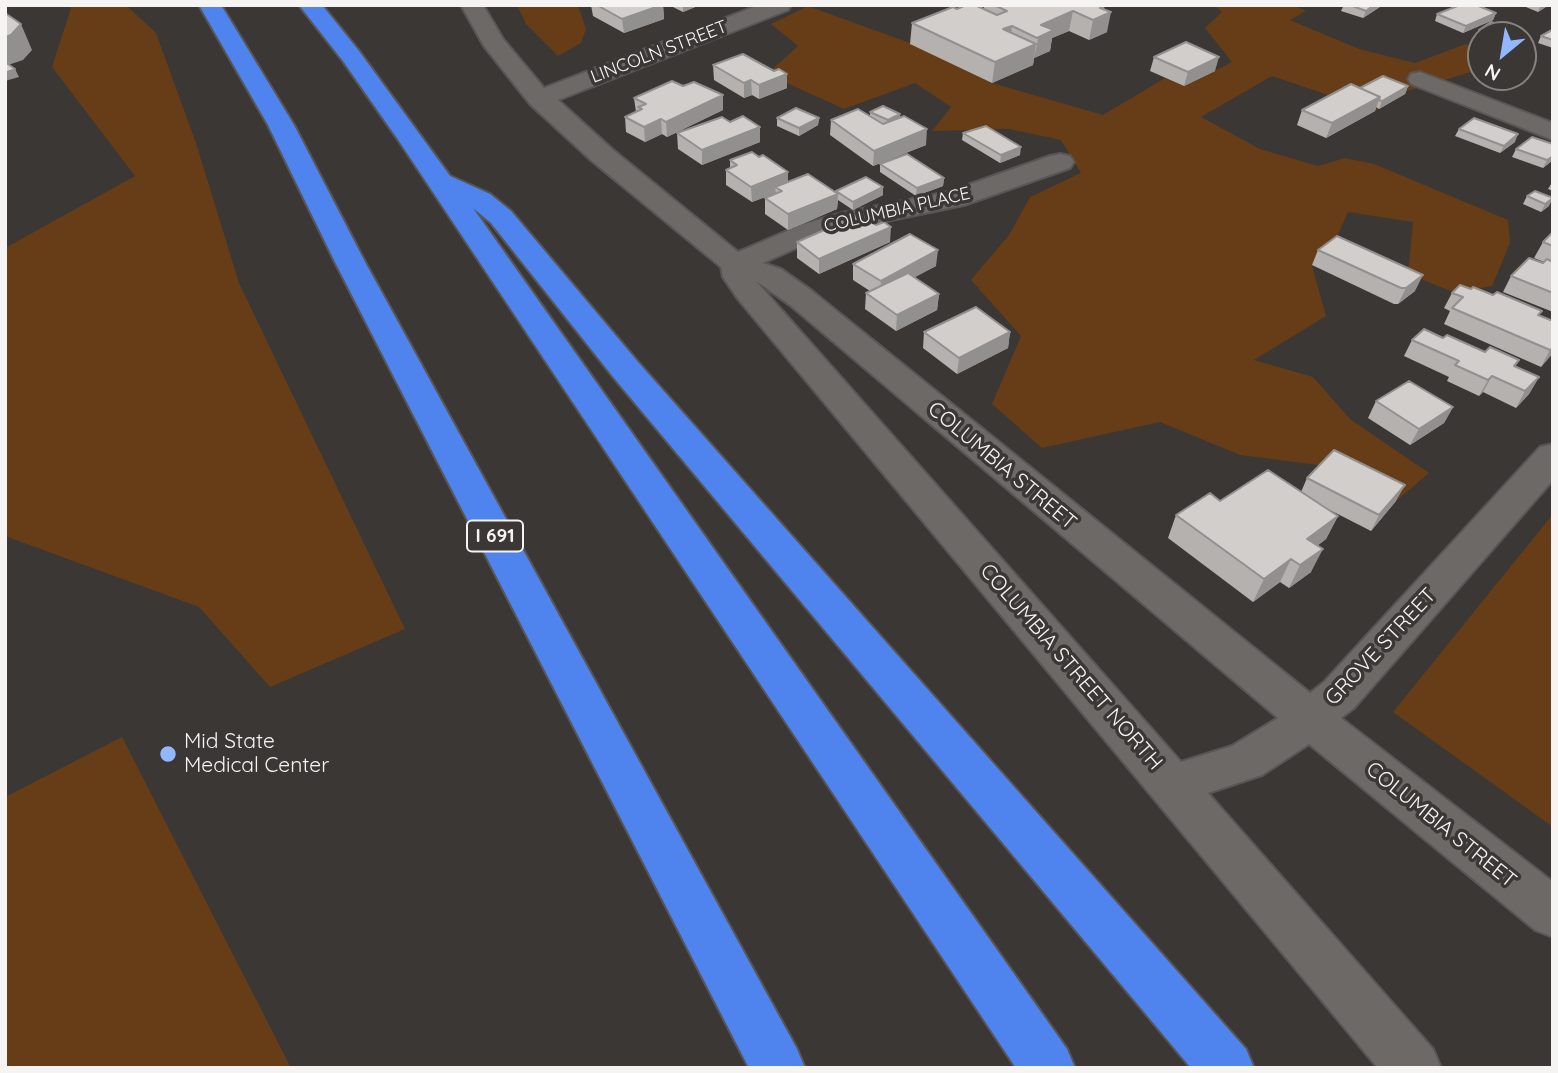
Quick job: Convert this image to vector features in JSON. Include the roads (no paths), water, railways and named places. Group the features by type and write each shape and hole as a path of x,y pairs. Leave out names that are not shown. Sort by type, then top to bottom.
{"highway":[{"path":"310,5 370,81 1048,1068"},
{"name":"I 691","path":"209,7 281,125 350,262 778,1068"},
{"path":"438,180 480,200 501,217 626,370 1227,1068"}],"street":[{"name":"COLUMBIA STREET","path":"472,5 497,49 539,99 592,147 735,264 770,275 801,298 1311,720 1553,913"},
{"name":"LINCOLN STREET","path":"539,99 780,5"},
{"path":"1420,79 1553,132"},
{"name":"COLUMBIA PLACE","path":"735,264 811,231 852,219 954,200 1060,162"},
{"name":"COLUMBIA STREET NORTH","path":"735,264 738,277 749,292 1414,1068"},
{"name":"GROVE STREET","path":"1173,785 1246,761 1311,720 1364,670 1553,456"}],"place":[{"name":"Mid State Medical Center","path":"168,754"}]}
